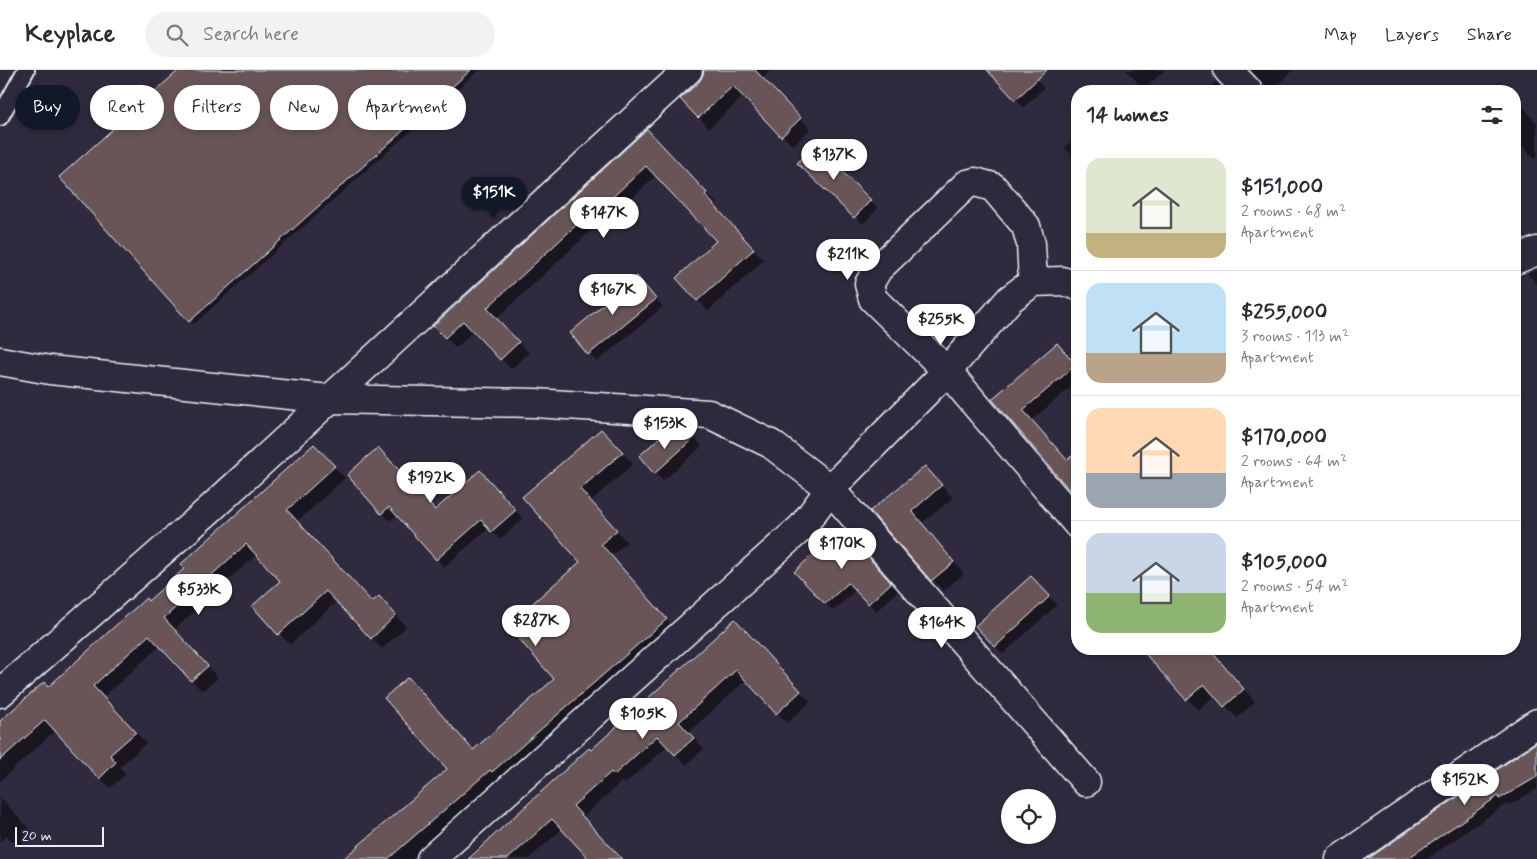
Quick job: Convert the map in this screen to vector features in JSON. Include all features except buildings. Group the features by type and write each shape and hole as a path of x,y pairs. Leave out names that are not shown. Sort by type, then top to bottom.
{"street":[{"path":"0,693 208,511 688,70"},
{"path":"1228,70 1242,85"},
{"path":"1033,282 1031,244 1026,226 993,188 975,182 966,184 878,269 869,284 873,300 947,370 1071,517"},
{"path":"1521,258 1537,251"},
{"path":"432,859 802,527 830,489 947,370 1010,300 1033,282 1062,281 1071,284"},
{"path":"0,361 59,371 328,399 535,403 708,414 770,444 830,489 1086,782"},
{"path":"1340,859 1537,723"}],"lane":[{"path":"0,117 26,70"}]}
